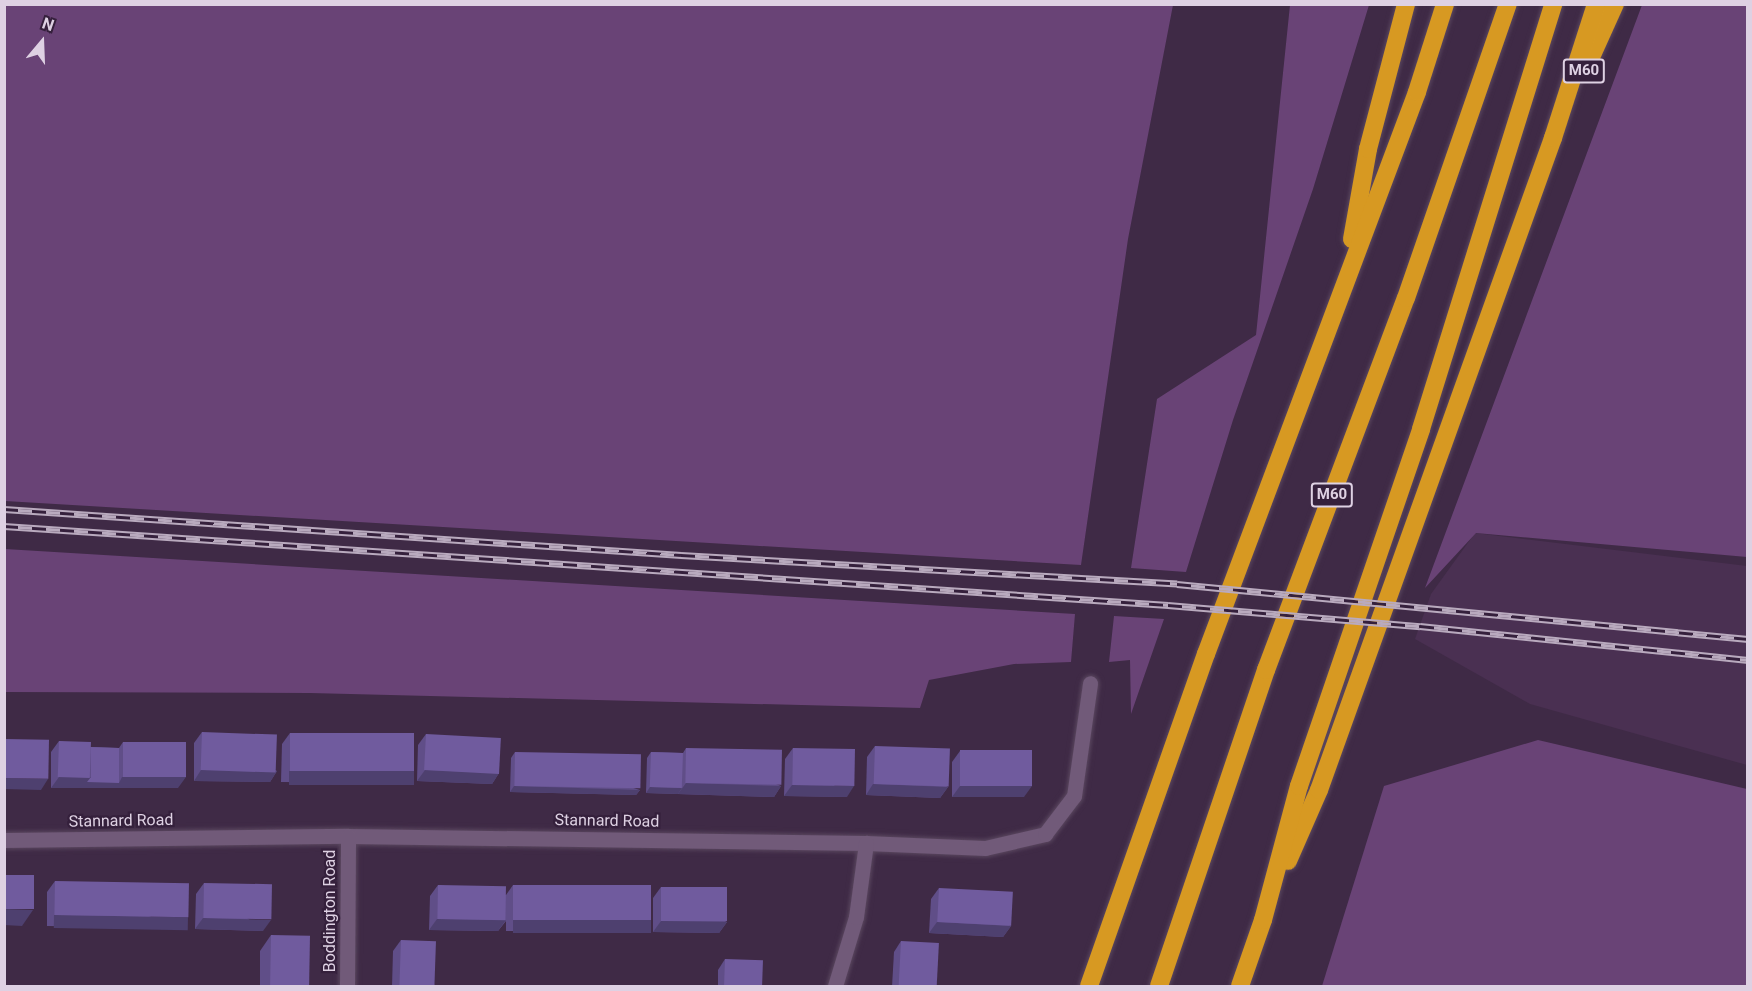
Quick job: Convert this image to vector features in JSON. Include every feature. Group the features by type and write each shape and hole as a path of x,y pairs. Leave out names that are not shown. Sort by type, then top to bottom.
{"highway":[{"path":"1345,282 1368,149 1406,4"},
{"path":"1089,987 1206,654 1417,92 1445,4"},
{"name":"M60","path":"1159,987 1266,670 1406,298 1508,4"},
{"name":"M60","path":"1240,987 1263,920 1299,786 1421,429 1553,4"},
{"name":"M60","path":"1263,920 1319,790 1553,138 1596,4"},
{"name":"M60","path":"1553,138 1615,4"}],"street":[{"name":"Stannard Road","path":"4,840 348,836 866,843 985,848 1045,834 1074,796 1090,683"},
{"name":"Boddington Road","path":"347,987 348,836"},
{"path":"835,987 856,917 866,843"}],"shaded area":[{"path":"4,5 1173,5 1128,239 1081,565 5,501"},
{"path":"1290,5 1369,5 1313,189 1233,420 1186,572 1131,568 1157,399 1256,335"},
{"path":"1642,5 1747,5 1747,557 1476,533 1425,588"},
{"path":"1475,533 1747,566 1747,765 1530,704 1415,639 1431,594"},
{"path":"5,549 1075,614 1071,662 1014,664 929,680 920,708 310,693 5,692"},
{"path":"1114,616 1164,619 1131,714 1130,660 1109,662"},
{"path":"1538,740 1747,789 1747,986 1322,986 1384,786"}],"building":[{"path":"202,732 277,735 276,773 201,770"},
{"path":"290,733 414,733 414,771 290,771"},
{"path":"426,734 501,738 499,774 424,770"},
{"path":"4,739 49,740 48,779 4,778"},
{"path":"59,741 91,742 90,778 58,777"},
{"path":"123,742 186,742 186,777 123,777"},
{"path":"875,746 950,749 949,787 874,784"},
{"path":"91,747 119,748 119,783 87,782 91,777"},
{"path":"686,748 782,750 781,785 685,783"},
{"path":"793,748 855,749 854,786 792,785"},
{"path":"960,750 1032,750 1032,786 960,786"},
{"path":"515,752 641,754 640,788 514,786"},
{"path":"651,752 683,753 682,788 650,787"},
{"path":"4,875 34,875 34,909 4,909"},
{"path":"55,881 189,883 188,917 54,915"},
{"path":"204,883 272,884 271,919 203,918"},
{"path":"438,885 506,886 505,920 437,919"},
{"path":"513,885 651,885 651,920 513,920"},
{"path":"661,887 727,887 727,921 661,921"},
{"path":"939,888 1013,892 1011,926 937,922"},
{"path":"271,935 310,936 309,986 270,986"},
{"path":"401,940 436,941 434,986 399,986"},
{"path":"901,941 939,943 937,986 899,986"},
{"path":"725,959 763,960 762,986 724,986"}],"railway":[{"path":"4,509 681,555 1177,584 1748,639"},
{"path":"4,526 1168,605 1420,626 1748,660"}]}
